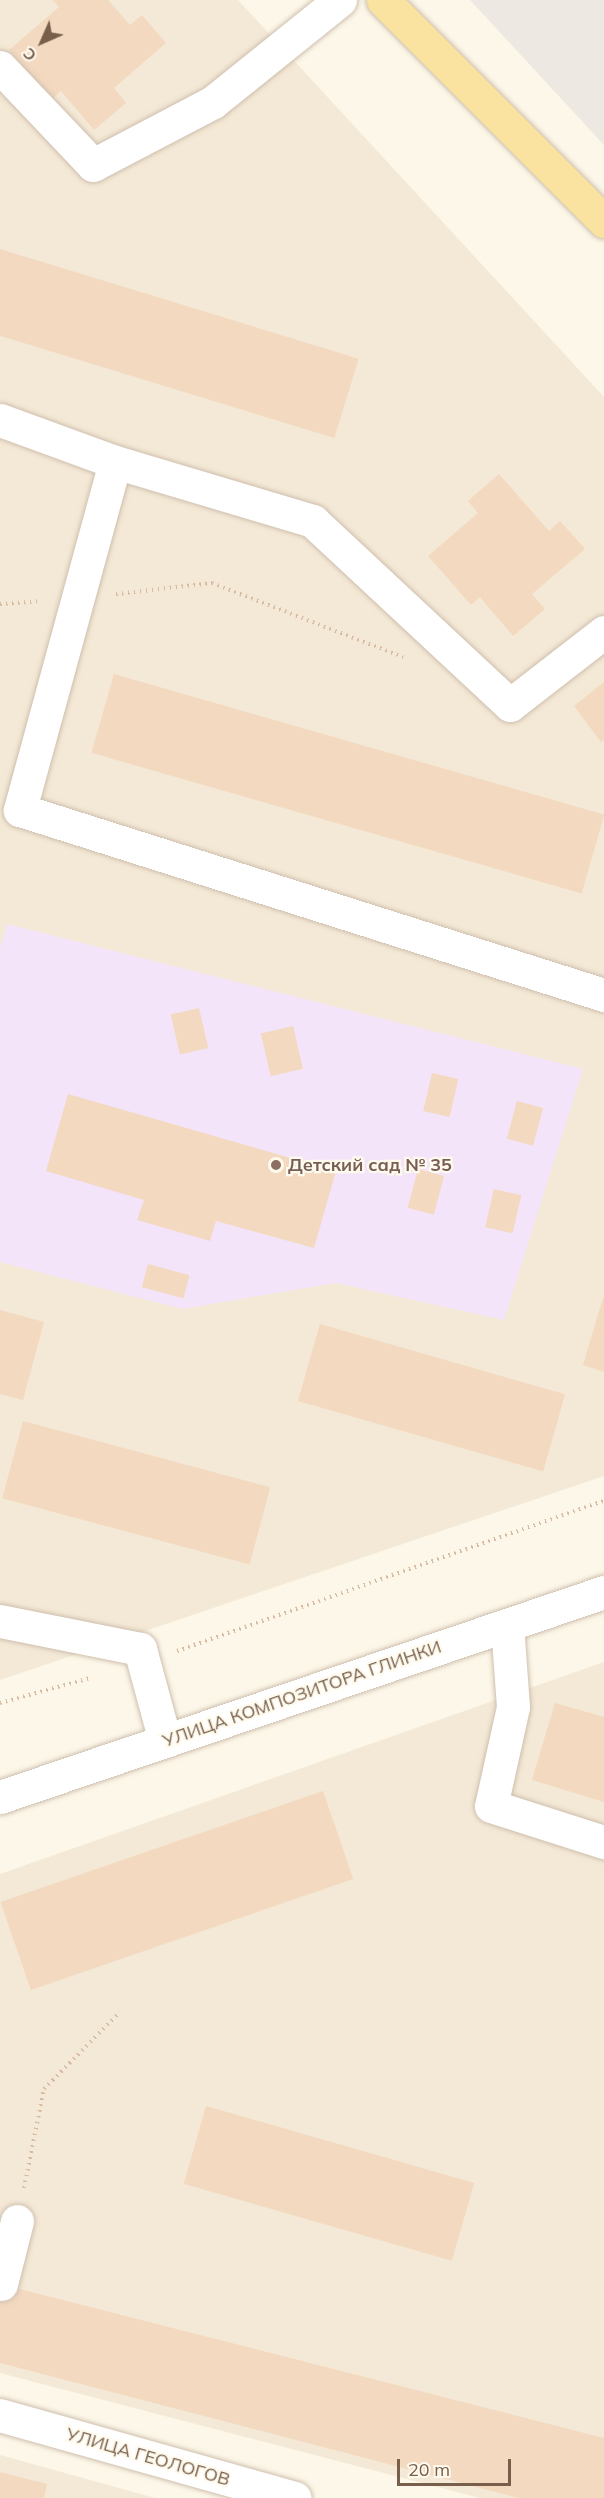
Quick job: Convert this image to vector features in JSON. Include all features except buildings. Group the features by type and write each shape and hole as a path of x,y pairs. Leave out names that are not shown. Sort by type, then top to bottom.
{"main road":[{"path":"382,0 604,221"}],"street":[{"path":"0,67 93,165 213,102 340,0"},
{"path":"0,420 115,462 313,521 510,705 604,632"},
{"path":"115,462 20,810 604,994"},
{"name":"УЛИЦА КОМПОЗИТОРА ГЛИНКИ","path":"0,1797 604,1592"},
{"path":"0,1621 140,1649 146,1662 165,1741"},
{"path":"507,1625 513,1707 491,1806 604,1842"},
{"path":"1,2284 17,2221"},
{"name":"УЛИЦА ГЕОЛОГОВ","path":"0,2415 295,2498"}],"path":[{"path":"0,604 212,583 411,660"},
{"path":"0,1703 146,1662 604,1501"},
{"path":"17,2221 44,2089 120,2012"}],"shaded area":[{"path":"0,0 238,0 604,397 604,1476 0,1680"},
{"path":"470,0 604,0 604,145"},
{"name":"Детский сад № 35","path":"7,924 583,1069 504,1320 336,1283 182,1309 0,1262 0,948"},
{"path":"604,1662 604,2498 480,2498 0,2373 0,1874"},
{"path":"0,2455 155,2498 0,2498"}],"place":[{"name":"Детский сад № 35","path":"276,1165"}]}
